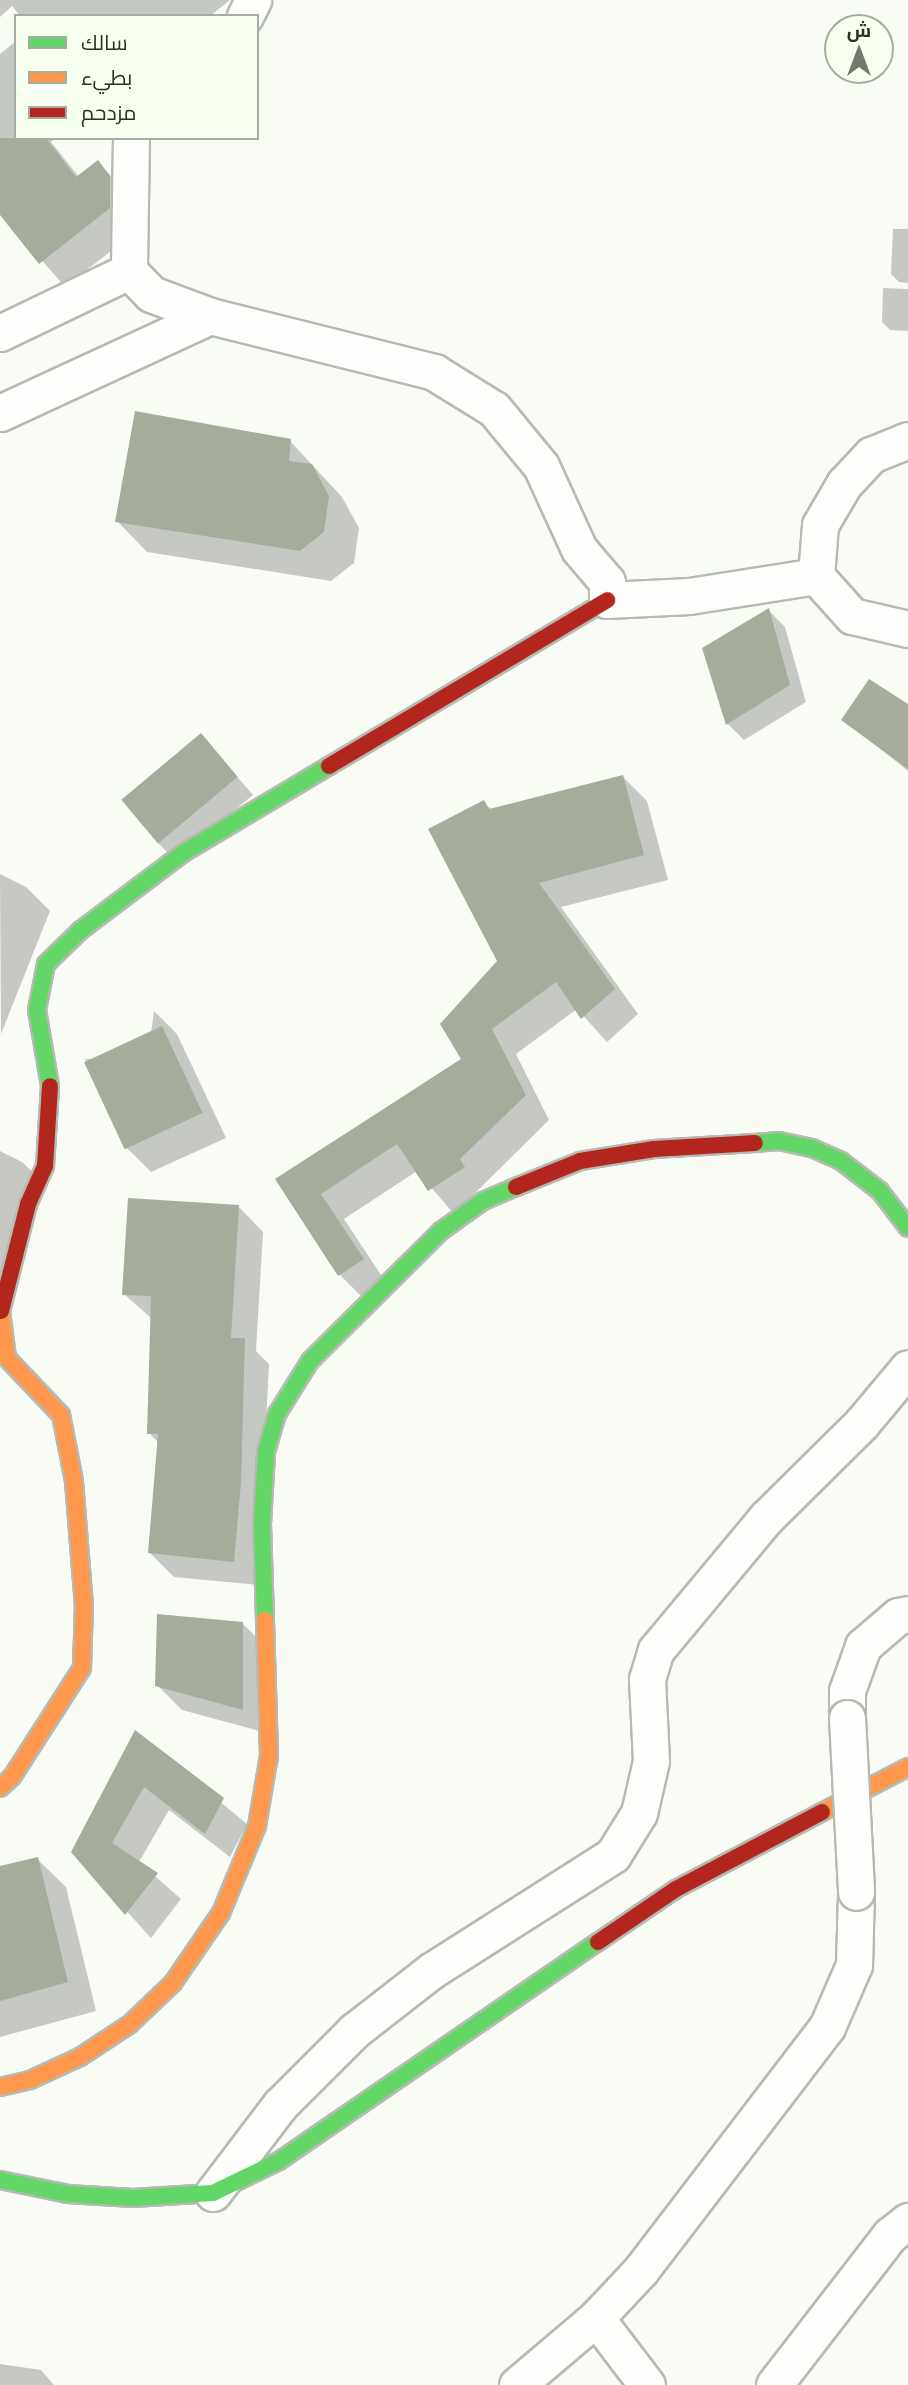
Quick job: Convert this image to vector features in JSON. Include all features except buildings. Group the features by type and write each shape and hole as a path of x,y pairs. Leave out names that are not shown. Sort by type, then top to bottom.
{"street":[{"path":"131,140 129,271 151,294 210,316 434,372 494,409 541,466 579,549 607,582 607,600"},
{"path":"0,333 129,271"},
{"path":"0,413 210,316"},
{"path":"908,440 872,455 844,484 820,525 816,576 852,616 908,629"},
{"path":"0,1788 12,1777 82,1668 84,1606 74,1482 61,1415 7,1358 0,1328 1,1303 14,1270 28,1203 45,1166 51,1093 37,1010 46,964 81,930 183,853 607,600 689,596 816,576"},
{"path":"0,2087 30,2080 67,2063 130,2024 173,1983 221,1913 257,1826 269,1756 262,1524 266,1452 277,1415 310,1361 441,1231 483,1201 580,1161 654,1149 779,1141 812,1148 841,1161 880,1191 908,1228"},
{"path":"213,2193 280,2105 354,2031 431,1971 613,1855 639,1813 651,1761 649,1672 656,1650 766,1518 861,1424 908,1368"},
{"path":"517,2385 596,2318 641,2270 828,2027 854,1965 856,1892 847,1690 863,1647 898,1616 908,1614"},
{"path":"0,2180 68,2194 133,2198 213,2193 279,2161 686,1883 908,1767"},
{"path":"774,2385 890,2235 908,2221"},
{"path":"596,2318 647,2385"}],"traffic: fast":[{"path":"50,1086 37,1010 46,964 81,930 183,853 329,766"},
{"path":"755,1143 779,1141 812,1148 841,1161 880,1191 908,1228"},
{"path":"265,1620 262,1524 266,1452 277,1414 310,1361 441,1231 483,1201 516,1187"},
{"path":"0,2180 68,2194 133,2198 213,2193 279,2161 598,1942"}],"traffic: slow":[{"path":"0,1788 12,1777 82,1668 84,1606 74,1481 61,1415 7,1358 1,1311"},
{"path":"0,2087 30,2080 80,2057 130,2024 173,1983 221,1913 257,1826 269,1756 265,1620"},
{"path":"822,1812 908,1767"}],"traffic: jam":[{"path":"329,766 607,600"},
{"path":"1,1311 28,1204 45,1166 50,1086"},
{"path":"516,1187 580,1161 654,1149 755,1143"},
{"path":"598,1942 676,1889 822,1812"}]}
